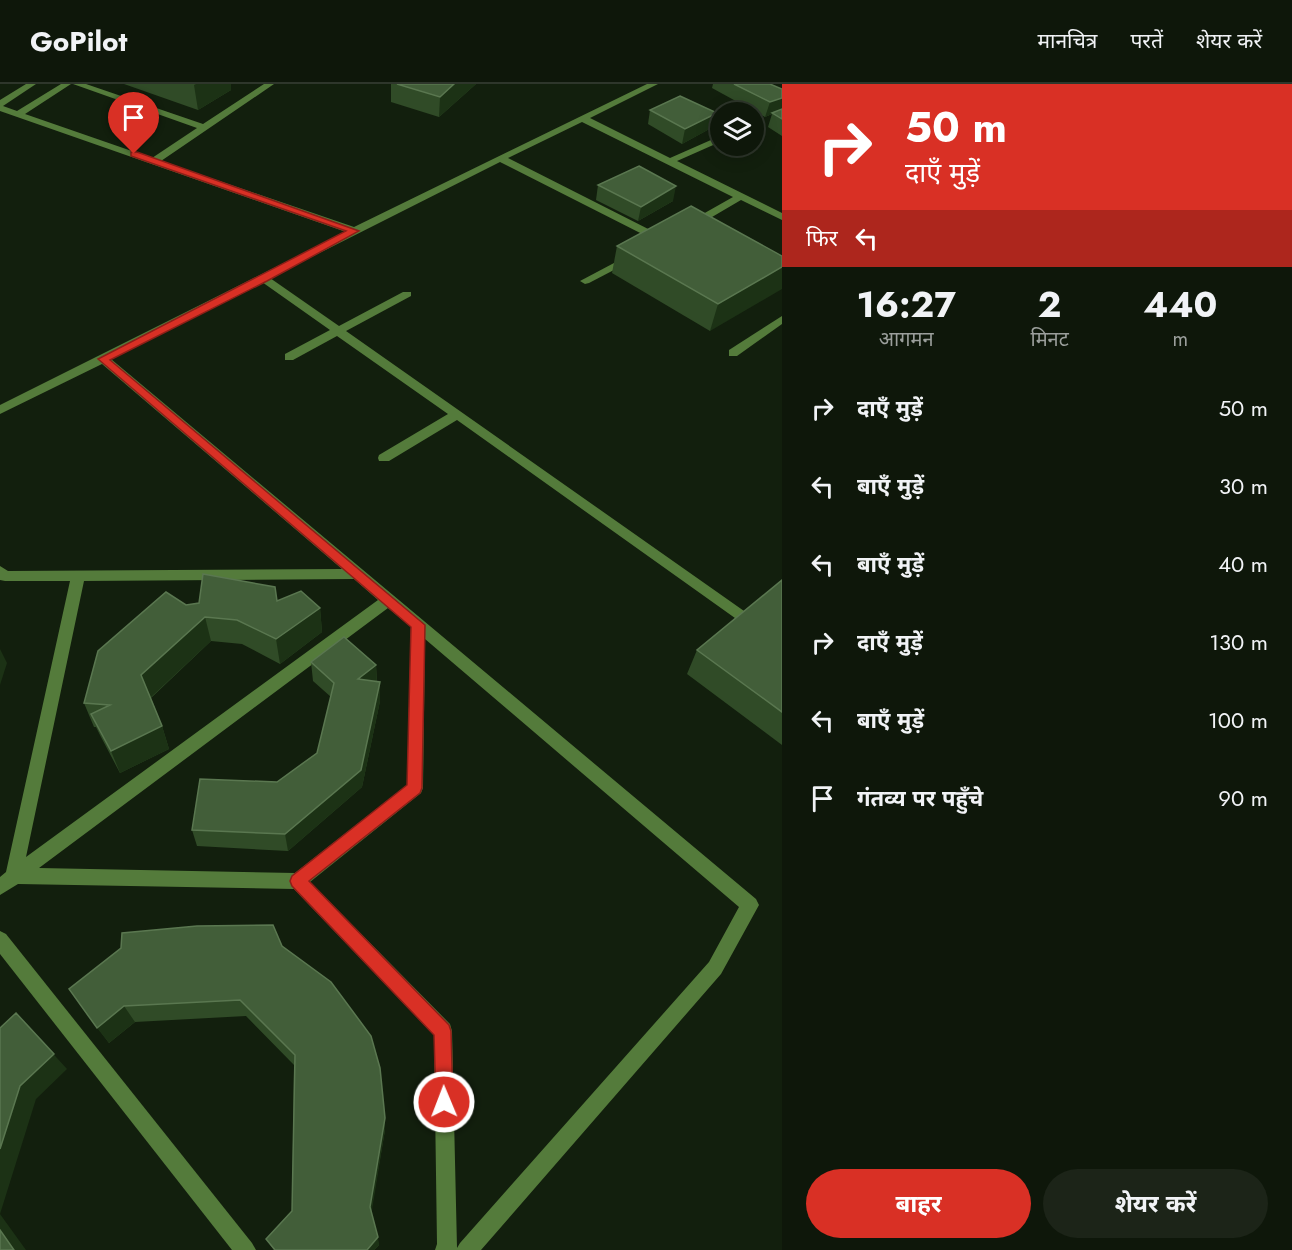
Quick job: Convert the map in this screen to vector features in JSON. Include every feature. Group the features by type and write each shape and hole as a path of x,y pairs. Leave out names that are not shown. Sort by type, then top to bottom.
{"street":[{"path":"0,106 32,84"},
{"path":"18,114 67,84"},
{"path":"76,84 203,127"},
{"path":"154,161 270,84"},
{"path":"0,410 264,279 500,158 654,84"},
{"path":"0,106 354,231"},
{"path":"582,118 782,217"},
{"path":"670,161 710,144"},
{"path":"500,158 663,240"},
{"path":"585,281 741,196"},
{"path":"264,279 749,622"},
{"path":"289,357 407,294"},
{"path":"733,353 782,319"},
{"path":"103,359 750,905 714,968 467,1250"},
{"path":"384,458 457,414"},
{"path":"0,571 4,576 358,574"},
{"path":"14,876 78,576"},
{"path":"0,887 388,600"},
{"path":"14,876 298,881 415,788 418,625"},
{"path":"298,881 443,1031 448,1244 446,1250"},
{"path":"0,940 245,1250"}],"building":[{"path":"397,84 454,84 440,97"},
{"path":"734,84 770,84 782,89 782,98 770,102"},
{"path":"680,96 710,110 710,116 685,129 650,110"},
{"path":"782,109 782,119 772,113"},
{"path":"639,166 676,186 641,207 598,185"},
{"path":"691,206 782,256 782,267 718,304 617,246"},
{"path":"203,574 275,587 277,601 301,591 320,608 276,639 237,620 205,617 141,675 162,726 111,751 91,714 110,705 84,703 98,651 166,592 186,605 199,603"},
{"path":"782,580 782,712 697,650"},
{"path":"344,637 376,665 358,679 380,682 361,770 285,834 192,830 200,779 277,782 317,753 334,683 311,662"},
{"path":"273,925 282,946 331,982 371,1036 380,1068 385,1118 370,1207 378,1237 367,1250 275,1250 266,1239 292,1211 295,1055 240,1000 124,1006 97,1028 69,989 121,948 122,933 197,926"},
{"path":"16,1013 54,1054 20,1086 0,1149 0,1028"},
{"path":"0,1230 14,1250 0,1250"}],"route":[{"path":"134,154 354,231 264,279 103,359 418,625 415,788 298,881 443,1031 444,1102"}]}
